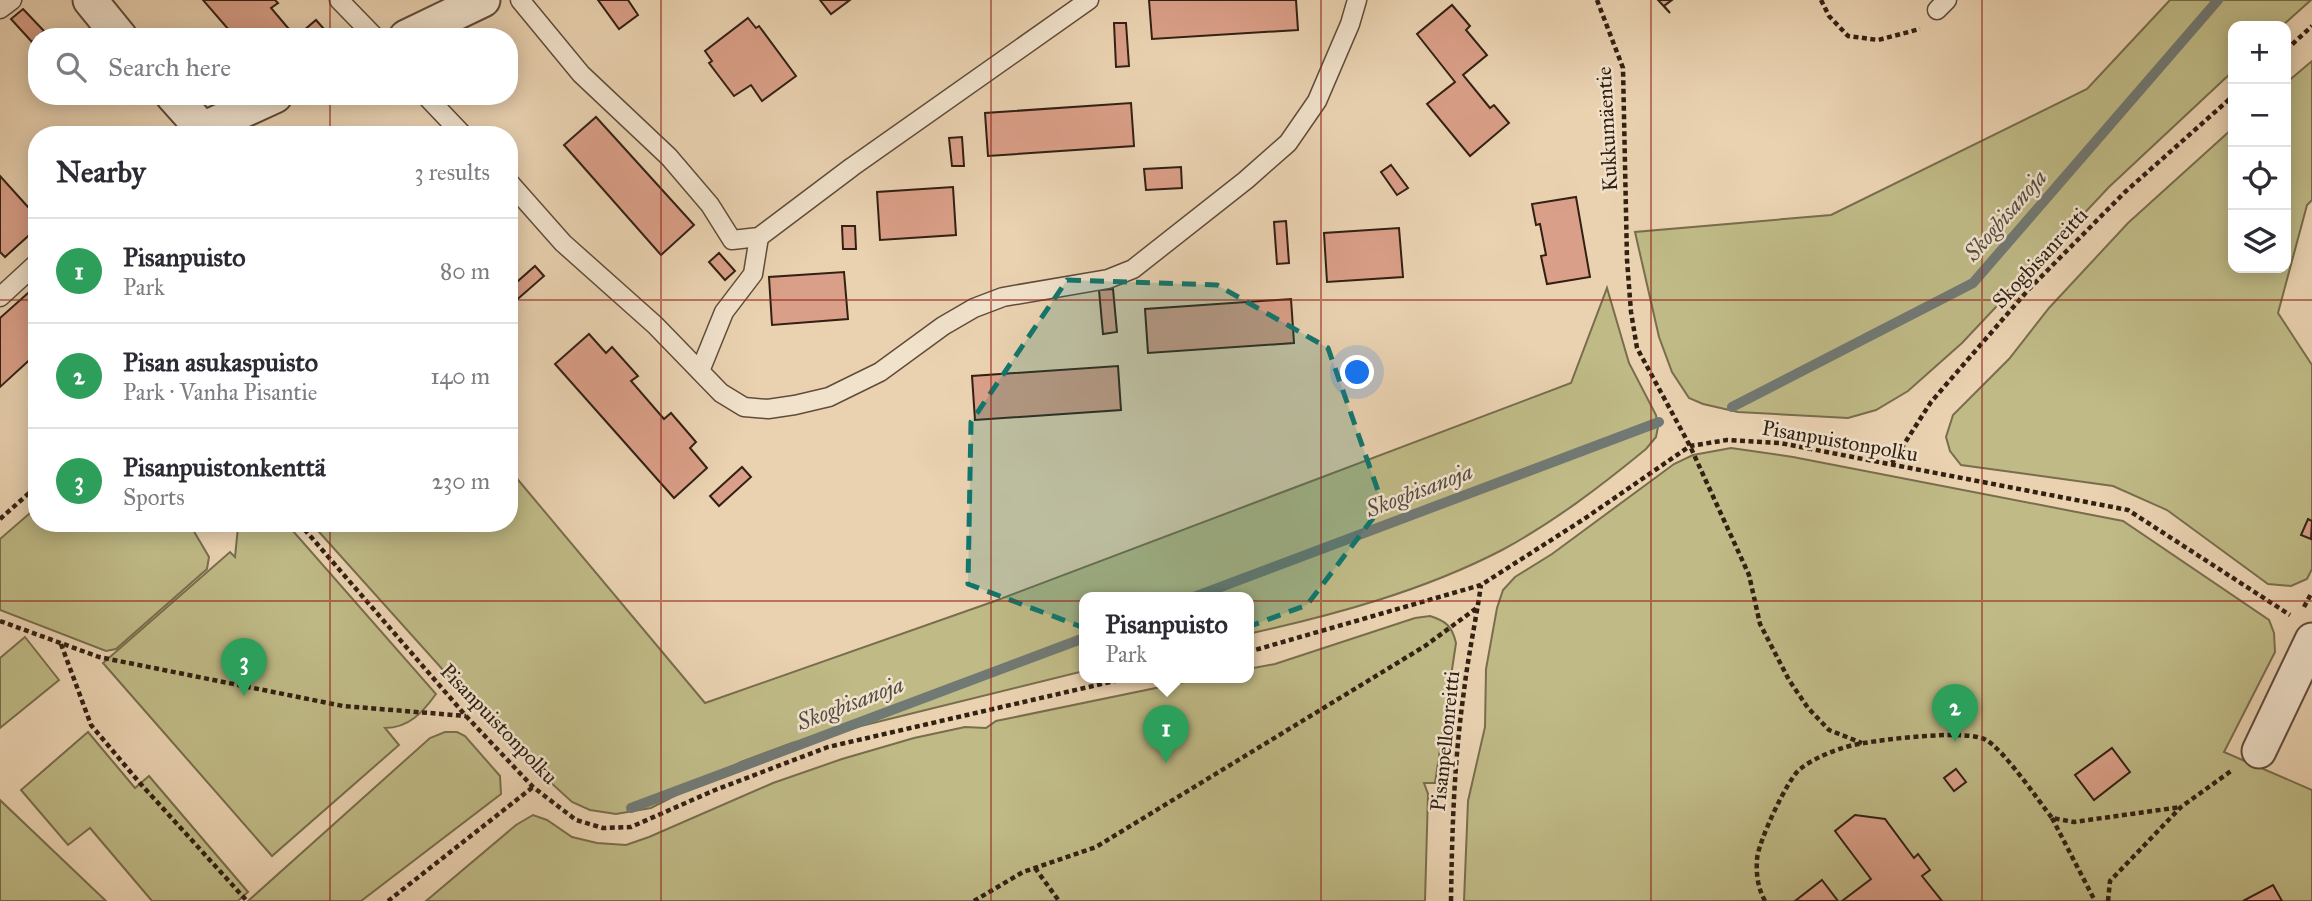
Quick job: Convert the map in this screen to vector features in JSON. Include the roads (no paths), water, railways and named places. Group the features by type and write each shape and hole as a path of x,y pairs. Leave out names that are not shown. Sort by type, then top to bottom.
{"street":[{"path":"90,0 113,28"},
{"path":"425,28 483,0"},
{"path":"181,105 200,126"},
{"path":"217,126 258,105"},
{"path":"2259,751 2305,630"}],"lane":[{"path":"0,9 12,0"},
{"path":"340,0 366,28"},
{"path":"520,0 582,74 669,157 710,205 732,240 760,237 852,167 1089,0"},
{"path":"518,192 563,243 655,325 722,393 744,407 768,409 796,405 829,397 880,372 943,326 974,308 1003,297 1108,279 1133,269 1247,180 1288,143 1317,101 1350,24 1357,0"},
{"path":"435,105 454,126"},
{"path":"701,371 724,312 753,274 760,237"},
{"path":"0,298 28,272"}],"waterway":[{"name":"Skogbisanoja","path":"1732,407 1973,283 2218,0"},
{"name":"Skogbisanoja","path":"1207,592 1659,422"},
{"name":"Skogbisanoja","path":"631,808 1079,640"}],"place":[{"name":"Pisanpuistonkenttä","path":"244,696"},
{"name":"Pisan asukaspuisto","path":"1955,742"},
{"name":"Pisanpuisto","path":"1166,763"}]}
